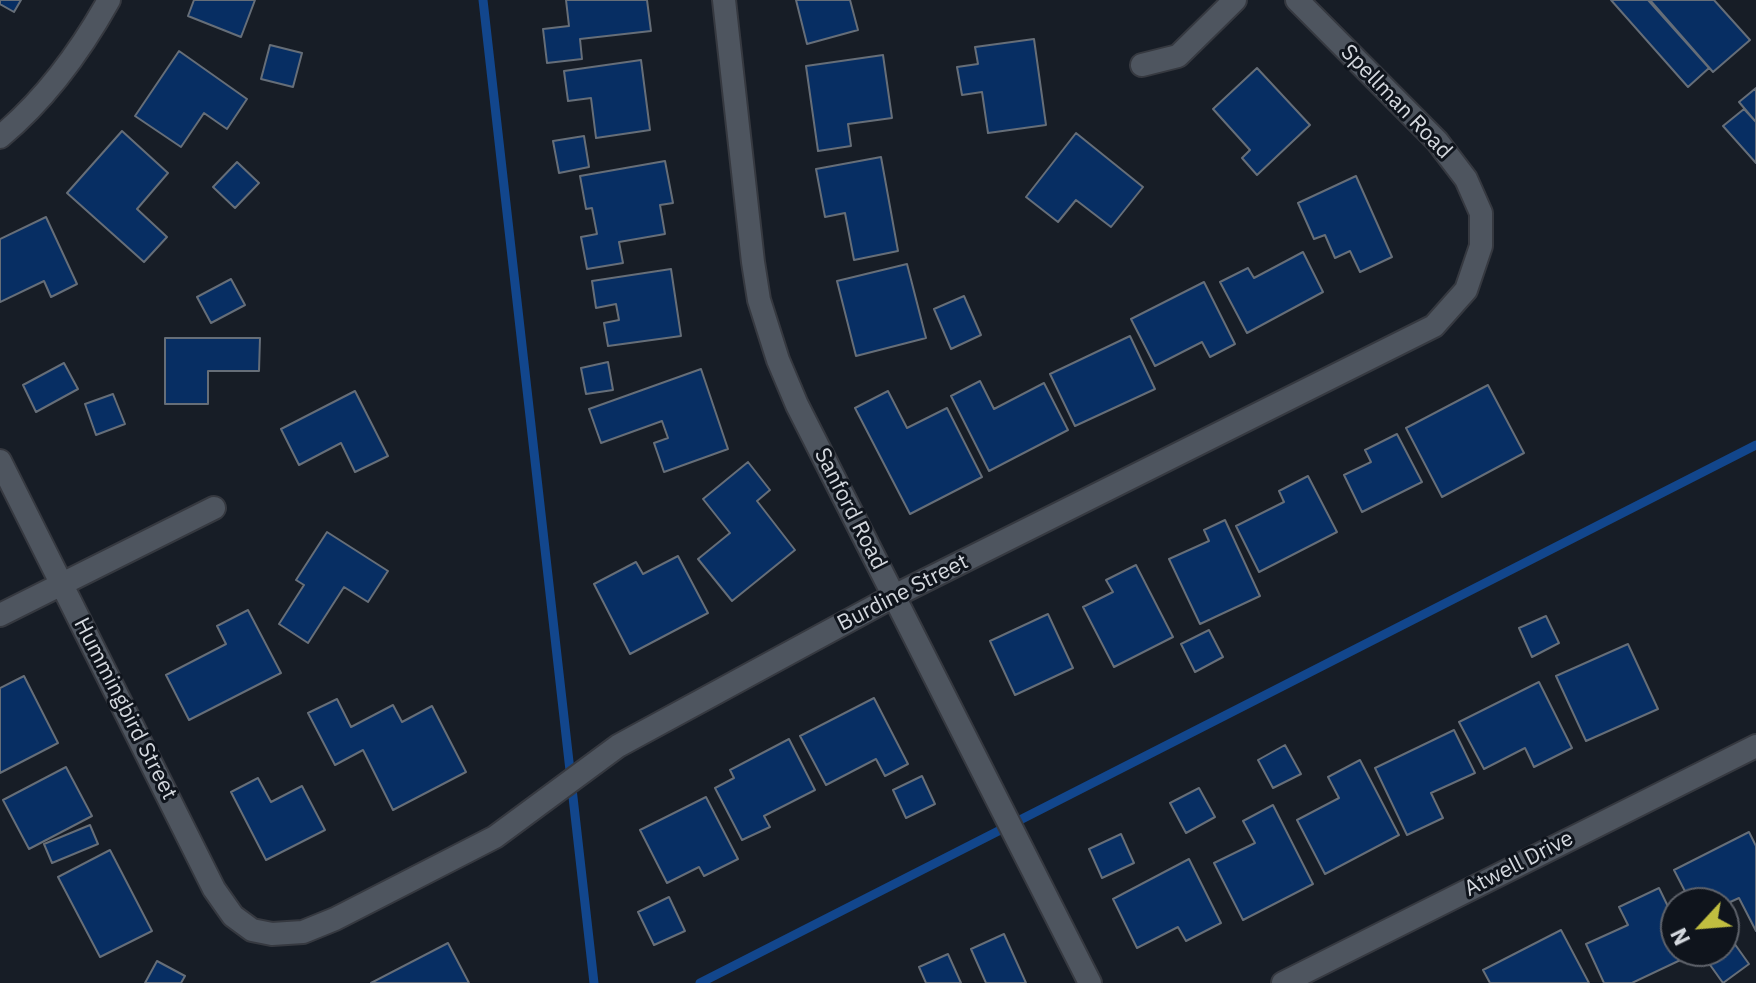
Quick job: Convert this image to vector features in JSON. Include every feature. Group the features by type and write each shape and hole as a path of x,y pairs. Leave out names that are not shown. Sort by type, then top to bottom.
{"street":[{"path":"0,137 43,96 73,58 109,0"},
{"name":"Sanford Road","path":"724,0 753,262 759,300 778,360 797,405 1090,983"},
{"path":"1142,65 1178,56 1235,0"},
{"name":"Spellman Road","path":"1297,0 1437,141 1466,179 1481,213"},
{"name":"Burdine Street","path":"272,934 303,932 335,919 495,837 618,746 894,596 1434,326 1466,290 1481,246 1481,213"},
{"name":"Hummingbird Street","path":"0,461 214,889 233,916 252,930 272,934"},
{"path":"0,615 214,508"},
{"name":"Atwell Drive","path":"1283,983 1756,746"}],"building":[{"path":"0,0 21,0 14,12 0,4"},
{"path":"194,0 255,0 241,37 188,16"},
{"path":"566,0 647,0 651,31 580,39 582,59 547,63 543,29 569,26"},
{"path":"796,0 850,0 858,30 807,44"},
{"path":"1611,0 1648,0 1709,68 1688,87"},
{"path":"1650,0 1714,0 1750,40 1713,72"},
{"path":"1034,39 1046,125 988,133 982,92 962,95 957,67 978,64 975,47"},
{"path":"270,45 302,53 293,87 261,79"},
{"path":"179,51 247,99 227,129 204,113 181,147 135,116"},
{"path":"883,55 892,118 848,124 851,146 818,151 806,66"},
{"path":"641,60 650,130 596,138 591,98 568,101 564,71"},
{"path":"1257,68 1310,125 1257,175 1242,158 1250,150 1213,109"},
{"path":"1756,88 1756,122 1739,102"},
{"path":"1744,109 1756,122 1756,163 1723,126"},
{"path":"122,131 168,173 137,209 167,237 144,262 67,193"},
{"path":"1076,133 1143,187 1111,227 1076,200 1058,222 1026,197"},
{"path":"584,136 589,167 559,173 553,141"},
{"path":"881,157 898,251 854,260 845,213 825,217 816,169"},
{"path":"665,161 673,203 660,205 665,234 619,242 623,263 587,269 581,237 597,234 592,208 586,209 580,176"},
{"path":"237,162 259,183 235,208 213,187"},
{"path":"1356,176 1392,257 1360,272 1350,251 1335,258 1325,235 1314,239 1298,203"},
{"path":"46,217 77,284 51,297 44,281 0,302 0,239"},
{"path":"1303,252 1323,292 1247,333 1220,282 1248,268 1254,278"},
{"path":"907,264 926,338 856,356 837,281"},
{"path":"671,269 681,336 608,346 604,323 619,320 616,304 596,308 592,281"},
{"path":"231,279 245,305 211,323 197,297"},
{"path":"1204,282 1235,344 1210,357 1202,342 1155,366 1131,319"},
{"path":"964,296 981,335 951,349 934,309"},
{"path":"1130,336 1155,389 1075,426 1050,374"},
{"path":"165,338 260,338 259,371 208,371 208,404 165,404"},
{"path":"608,362 613,390 586,394 581,368"},
{"path":"64,363 78,389 36,412 23,385"},
{"path":"701,369 728,449 664,472 654,443 668,438 662,421 601,443 589,409"},
{"path":"980,381 994,409 1044,383 1068,430 989,471 951,396"},
{"path":"1488,385 1524,453 1442,497 1406,428"},
{"path":"355,391 388,456 355,472 341,443 299,465 281,429"},
{"path":"888,391 907,428 947,408 982,477 910,514 855,408"},
{"path":"113,394 125,424 96,435 85,404"},
{"path":"1397,434 1422,482 1362,512 1344,475 1371,462 1365,450"},
{"path":"748,462 770,490 757,501 795,550 732,601 698,559 730,533 703,499"},
{"path":"1308,476 1337,532 1259,572 1236,526 1284,502 1279,491"},
{"path":"1225,520 1260,596 1200,624 1169,559 1209,541 1204,530"},
{"path":"327,532 388,571 368,602 344,587 308,643 279,624 304,585 296,580"},
{"path":"678,556 708,613 630,654 594,584 636,562 643,574"},
{"path":"1136,565 1173,637 1114,667 1083,607 1113,592 1106,580"},
{"path":"248,610 281,673 189,720 166,675 226,644 217,626"},
{"path":"1048,614 1073,668 1015,695 990,641"},
{"path":"1546,616 1559,643 1532,657 1519,628"},
{"path":"1209,630 1223,657 1195,672 1181,644"},
{"path":"1628,644 1658,709 1586,741 1556,676"},
{"path":"24,676 58,743 0,773 0,688"},
{"path":"1539,682 1572,748 1534,767 1525,748 1484,769 1459,722"},
{"path":"874,698 908,764 885,776 876,759 826,785 800,736"},
{"path":"337,699 351,727 393,705 402,722 432,706 466,772 393,810 363,750 335,765 308,713"},
{"path":"1454,730 1475,773 1431,793 1443,818 1407,835 1375,768"},
{"path":"789,739 815,790 764,816 770,827 742,840 715,788 734,778 730,770"},
{"path":"1285,745 1301,774 1273,788 1258,760"},
{"path":"1360,760 1399,835 1325,874 1297,820 1339,798 1328,777"},
{"path":"66,767 92,816 29,849 3,800"},
{"path":"922,776 935,804 906,818 893,790"},
{"path":"258,778 271,802 302,786 325,830 266,860 231,792"},
{"path":"1199,788 1215,817 1186,833 1170,803"},
{"path":"706,797 738,859 704,876 699,867 667,883 640,830"},
{"path":"1273,805 1313,884 1243,920 1214,863 1255,843 1243,821"},
{"path":"90,825 98,844 52,863 44,844"},
{"path":"1749,832 1756,846 1756,931 1740,900 1740,887 1683,887 1674,870"},
{"path":"1121,834 1134,863 1102,878 1089,849"},
{"path":"110,850 152,931 100,957 58,877"},
{"path":"1189,859 1221,923 1186,941 1178,927 1137,948 1113,899"},
{"path":"1659,888 1660,967 1666,967 1632,983 1604,983 1586,944 1628,925 1619,907"},
{"path":"669,897 685,931 654,945 638,912"},
{"path":"1561,930 1589,983 1490,983 1483,970"},
{"path":"1004,934 1026,983 986,983 971,949"},
{"path":"448,943 469,983 371,983"},
{"path":"1740,951 1749,964 1723,983 1712,967 1740,967"},
{"path":"948,954 961,983 926,983 919,967"},
{"path":"157,961 185,976 181,983 145,983"}],"waterway":[{"path":"483,0 594,983"},
{"path":"700,983 1756,445"}]}
